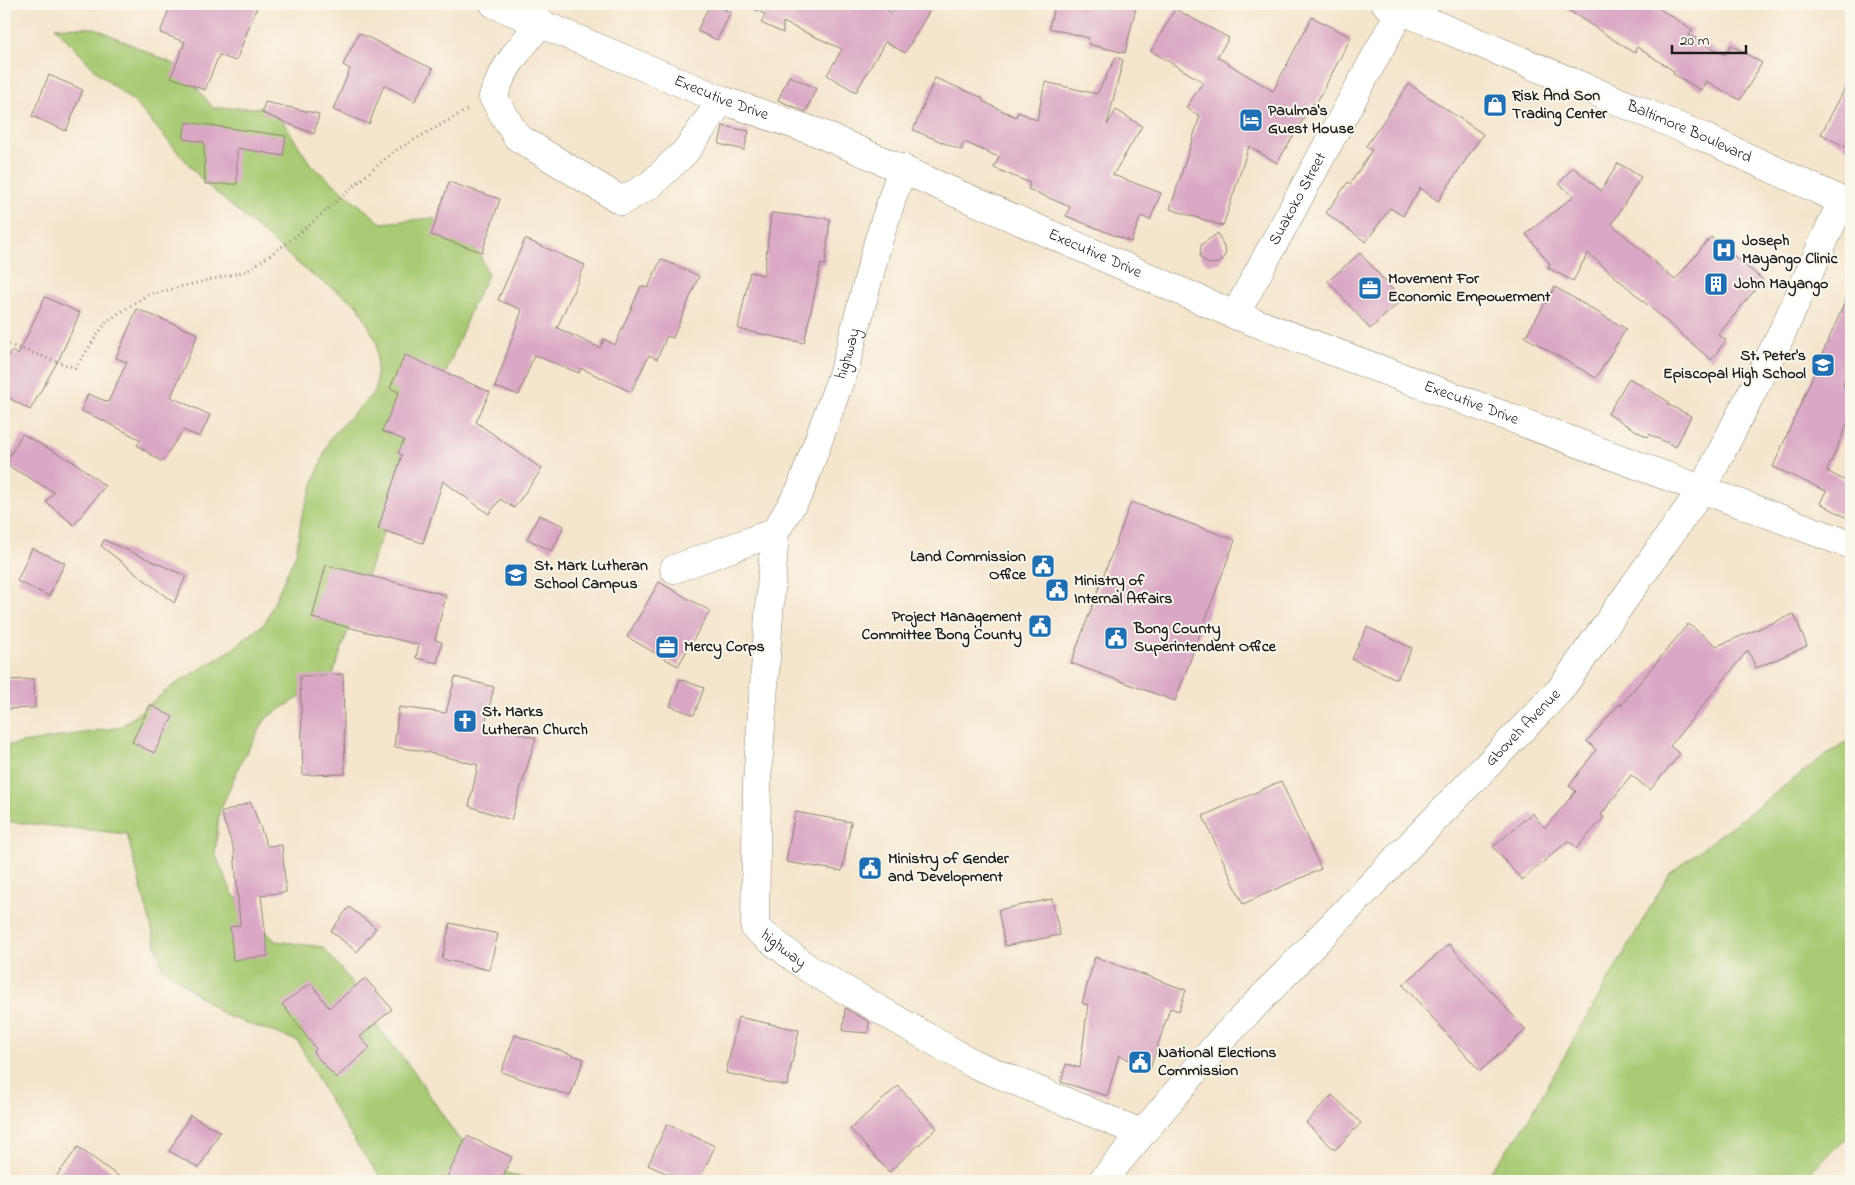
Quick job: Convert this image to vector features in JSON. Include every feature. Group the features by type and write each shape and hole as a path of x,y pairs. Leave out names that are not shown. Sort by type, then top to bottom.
{"main road":[{"name":"Executive Drive","path":"494,4 722,100 818,133 902,168 1236,315 1703,488 1851,545"},
{"name":"Baltimore Boulevard","path":"1397,6 1701,136 1846,203"},
{"name":"Suakoko Street","path":"1236,315 1397,6"},
{"path":"541,23 512,56 499,80 493,97 517,138 622,201 650,185 686,151 722,100"},
{"name":"highway","path":"902,168 878,242 846,364 800,491 775,532 757,782 755,928 809,970 972,1062 1141,1133"},
{"name":"Gboveh Avenue","path":"1102,1181 1221,1040 1560,690 1703,488 1780,338 1846,203"},
{"path":"674,569 775,532"}],"path":[{"path":"4,343 76,368 107,321 147,295 247,271 294,238 393,152 462,111 493,97"}],"green space":[{"path":"55,27 95,28 180,67 213,108 274,108 311,165 381,223 433,218 479,253 488,275 473,304 377,548 332,677 266,718 240,764 219,813 215,854 232,893 275,941 323,947 348,978 368,1015 415,1073 457,1137 507,1173 530,1181 384,1181 359,1148 337,1113 298,1041 224,1015 162,967 127,834 4,821 4,746 121,727 171,687 230,651 265,623 296,553 302,515 330,438 376,390 377,343 358,305 308,272 205,183 135,103 99,74"},
{"path":"1851,739 1851,1133 1801,1181 1483,1181 1522,1130 1670,873 1819,760"}],"building":[{"path":"171,4 258,4 236,61 219,55 205,90 171,77 185,42 160,33"},
{"path":"710,4 731,12 717,40 697,31"},
{"path":"742,4 876,4 892,13 897,4 919,4 930,10 905,53 885,42 856,92 827,75 842,49 783,22 783,33 761,23 765,14"},
{"path":"1055,4 1121,4 1136,7 1125,53 1088,44 1089,38 1049,28"},
{"path":"1559,4 1652,4 1693,30 1689,35 1725,55 1731,45 1762,63 1740,100 1706,81 1701,90 1673,74 1674,71 1637,47 1634,53"},
{"path":"1175,9 1229,38 1217,57 1273,91 1312,17 1351,37 1316,104 1313,103 1277,163 1249,146 1223,226 1170,209 1200,116 1186,108 1203,82 1151,51"},
{"path":"359,33 433,69 415,101 384,85 369,124 333,110 350,69 343,65"},
{"path":"1116,57 1123,60 1107,125 1116,110 1142,126 1113,175 1161,193 1150,220 1141,216 1131,242 1066,216 1070,207 1028,189 1030,183 994,168 999,157 964,142 961,150 913,130 935,78 983,98 982,101 1016,117 1018,112 1037,120 1045,82 1097,94"},
{"path":"49,75 83,90 66,131 32,116"},
{"path":"789,76 816,88 806,112 778,100"},
{"path":"1851,77 1851,150 1821,134"},
{"path":"1409,84 1483,134 1438,201 1420,188 1403,216 1390,208 1366,242 1326,213 1348,182 1350,184 1372,150 1366,146"},
{"path":"265,102 319,114 314,134 262,113"},
{"path":"186,122 286,136 283,156 237,148 237,184 205,184 204,142 183,139"},
{"path":"723,126 749,131 744,150 719,144"},
{"path":"1618,163 1641,177 1612,224 1675,280 1711,237 1763,280 1718,335 1726,340 1711,360 1588,253 1573,281 1548,268 1550,264 1526,234 1574,196 1559,184 1573,167 1601,191"},
{"path":"449,182 500,199 482,252 431,235"},
{"path":"771,213 830,219 825,265 821,264 804,343 738,329 750,272 764,275"},
{"path":"1218,233 1226,253 1220,263 1208,264 1200,257 1201,245"},
{"path":"525,239 585,265 557,328 600,348 604,339 615,345 641,286 648,288 661,259 699,276 673,338 667,336 657,359 649,355 631,392 581,368 579,373 534,355 519,395 495,387 522,310 498,300"},
{"path":"1360,253 1402,300 1370,329 1328,281"},
{"path":"1555,287 1626,329 1596,378 1525,337"},
{"path":"1851,288 1851,365 1843,385 1851,388 1851,415 1827,471 1851,484 1851,520 1820,503 1826,491 1773,467"},
{"path":"45,297 80,313 59,359 30,410 4,395 4,365 11,351 18,355"},
{"path":"137,309 198,334 171,397 210,415 200,437 183,430 162,462 137,445 141,440 81,411 88,394 108,402 127,362 116,358"},
{"path":"405,355 490,392 476,422 542,469 514,508 500,499 489,514 443,481 423,543 378,529 402,455 398,453 404,440 382,431 399,392 390,388"},
{"path":"1629,378 1669,402 1667,404 1691,416 1676,447 1649,434 1647,437 1608,414"},
{"path":"22,434 77,464 105,486 74,525 46,502 54,492 5,464"},
{"path":"1131,502 1235,540 1175,701 1071,663"},
{"path":"539,515 564,526 552,551 527,539"},
{"path":"104,540 186,576 174,603 101,546"},
{"path":"32,548 65,563 49,596 17,581"},
{"path":"326,565 446,595 435,640 442,642 437,663 416,658 419,645 312,618"},
{"path":"659,582 710,611 678,666 627,637"},
{"path":"1794,614 1807,646 1756,668 1748,650 1670,746 1680,754 1650,790 1631,775 1601,815 1604,817 1577,848 1568,841 1522,880 1493,847 1532,813 1545,828 1576,791 1569,786 1596,750 1587,741 1619,704 1621,705 1688,624 1717,646"},
{"path":"1367,627 1412,648 1397,679 1352,659"},
{"path":"343,674 345,774 303,775 300,676"},
{"path":"455,677 494,687 485,724 536,738 511,820 469,806 478,765 418,750 394,747 399,707 446,713"},
{"path":"34,679 35,708 4,709 4,680"},
{"path":"680,679 704,688 694,715 670,706"},
{"path":"150,705 173,717 154,753 132,742"},
{"path":"1281,781 1321,869 1243,904 1203,816"},
{"path":"251,802 267,846 282,845 286,892 261,895 268,956 233,960 230,927 240,925 234,850 221,813"},
{"path":"795,812 851,822 842,871 786,862"},
{"path":"1052,899 1060,935 1005,946 998,910"},
{"path":"349,907 376,928 357,952 331,931"},
{"path":"450,923 498,934 489,970 442,959"},
{"path":"1449,944 1526,1030 1480,1071 1403,985"},
{"path":"1095,957 1186,990 1179,1011 1170,1008 1150,1069 1119,1055 1107,1096 1061,1082 1066,1064 1080,1068 1088,1005 1082,1003"},
{"path":"365,978 392,1009 360,1037 370,1048 336,1078 313,1052 316,1049 282,1004 311,983 329,1008"},
{"path":"845,1008 869,1022 868,1033 843,1031"},
{"path":"738,1017 799,1030 787,1086 726,1073"},
{"path":"515,1035 584,1059 570,1096 501,1072"},
{"path":"898,1086 937,1128 889,1172 850,1129"},
{"path":"1332,1095 1361,1123 1335,1150 1306,1123"},
{"path":"190,1115 220,1132 199,1168 169,1151"},
{"path":"667,1124 715,1146 699,1181 683,1181 648,1165"},
{"path":"467,1136 512,1157 501,1181 445,1181"},
{"path":"78,1147 125,1181 53,1181"}],"place":[{"name":"Risk And Son Trading Center","path":"1495,105"},
{"name":"Paulma's Guest House","path":"1251,120"},
{"name":"Joseph Mayango Clinic","path":"1724,250"},
{"name":"John Mayango","path":"1716,284"},
{"name":"Movement For Economic Empowerment","path":"1370,288"},
{"name":"St. Peter's Episcopal High School","path":"1823,365"},
{"name":"Land Commission Office","path":"1043,566"},
{"name":"St. Mark Lutheran School Campus","path":"516,575"},
{"name":"Ministry of Internal Affairs","path":"1057,590"},
{"name":"Project Management Committee Bong County","path":"1040,626"},
{"name":"Bong County Superintendent Office","path":"1116,638"},
{"name":"Mercy Corps","path":"667,647"},
{"name":"St. Marks Lutheran Church","path":"465,721"},
{"name":"Ministry of Gender and Development","path":"870,868"},
{"name":"National Elections Commission","path":"1140,1062"}]}
